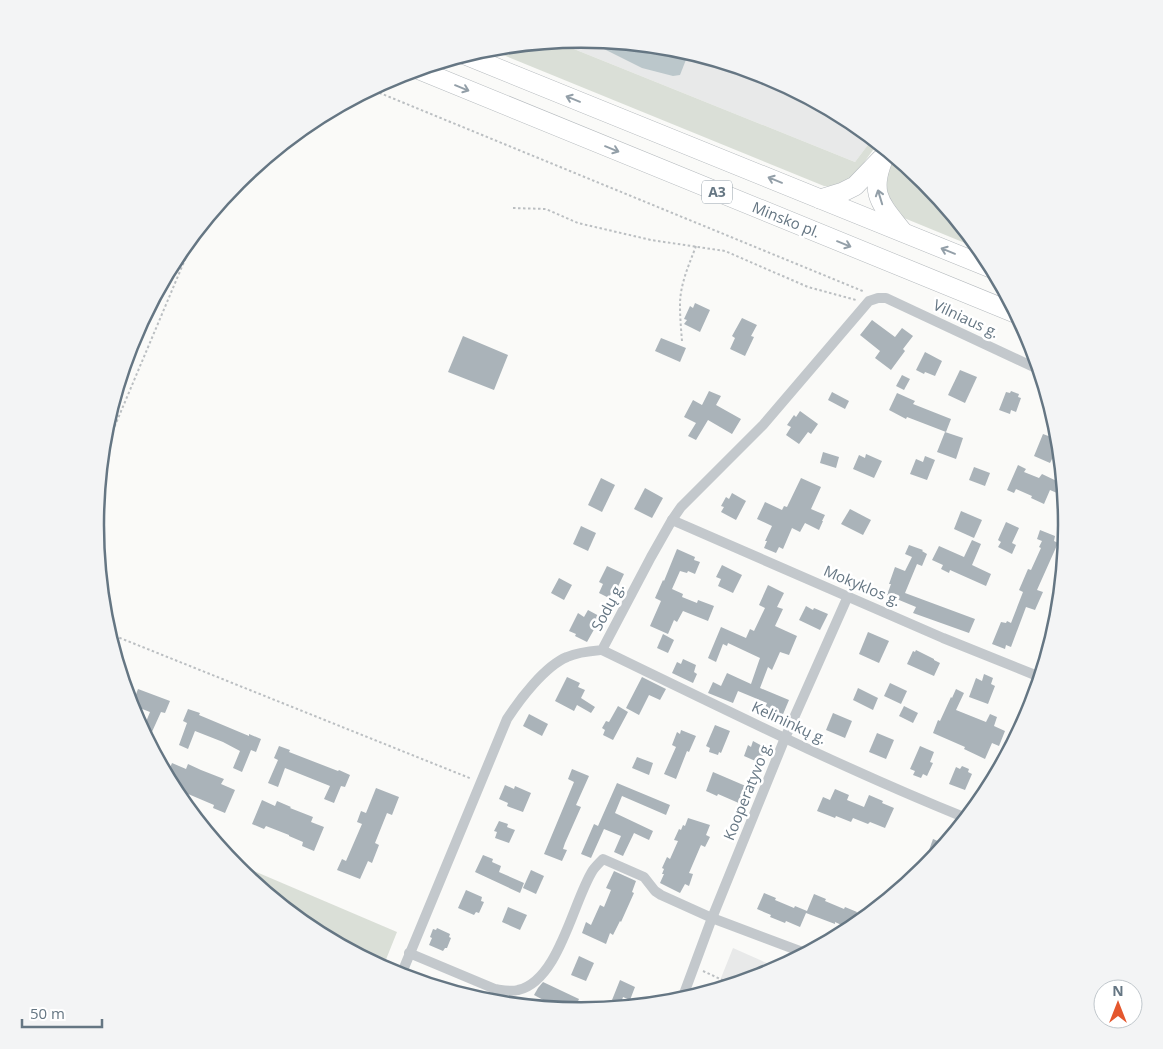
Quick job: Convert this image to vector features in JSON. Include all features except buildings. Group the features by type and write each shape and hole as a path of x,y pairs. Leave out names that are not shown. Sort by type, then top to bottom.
{"highway":[{"name":"A3","path":"477,60 981,264"},
{"name":"Minsko pl.","path":"427,73 1007,310"},
{"path":"820,199 843,192 854,186 883,156"},
{"path":"884,156 876,179 878,195 883,206 904,233"}],"street":[{"name":"Sodų g.","path":"404,967 507,719 516,704 552,666 566,657 582,652 602,650 672,520 681,507 763,425 865,305 869,301 878,298"},
{"name":"Vilniaus g.","path":"878,298 886,298 1031,366"},
{"name":"Mokyklos g.","path":"672,520 942,638 1034,675"},
{"name":"Kooperatyvo g.","path":"686,990 712,918 785,738 848,596"},
{"name":"Kelininkų g.","path":"602,650 785,738 914,797 960,815"},
{"path":"410,953 495,989 507,991 527,987 552,960 566,933 580,896 593,871 603,859 644,877 660,896 796,950"}],"path":[{"path":"380,93 878,298"},
{"path":"513,208 546,209 578,223 651,240 725,251 808,286 855,300 865,305"},
{"path":"682,341 681,296 684,278 696,246"},
{"path":"116,424 185,258"},
{"path":"119,637 481,782"},
{"path":"694,967 722,980"}],"shaded area":[{"path":"572,48 613,49 675,57 735,73 764,84 820,111 869,144 855,162"},
{"path":"572,48 855,162 869,144 874,148 850,182 833,187 824,186 502,55"},
{"path":"603,49 644,52 686,60 680,75 673,76 642,68"},
{"path":"890,161 919,187 967,244 904,218 894,210 885,197 883,173"},
{"path":"254,871 397,932 386,959 343,938 316,921 291,903"},
{"path":"733,948 768,963 735,976 720,980"}]}
